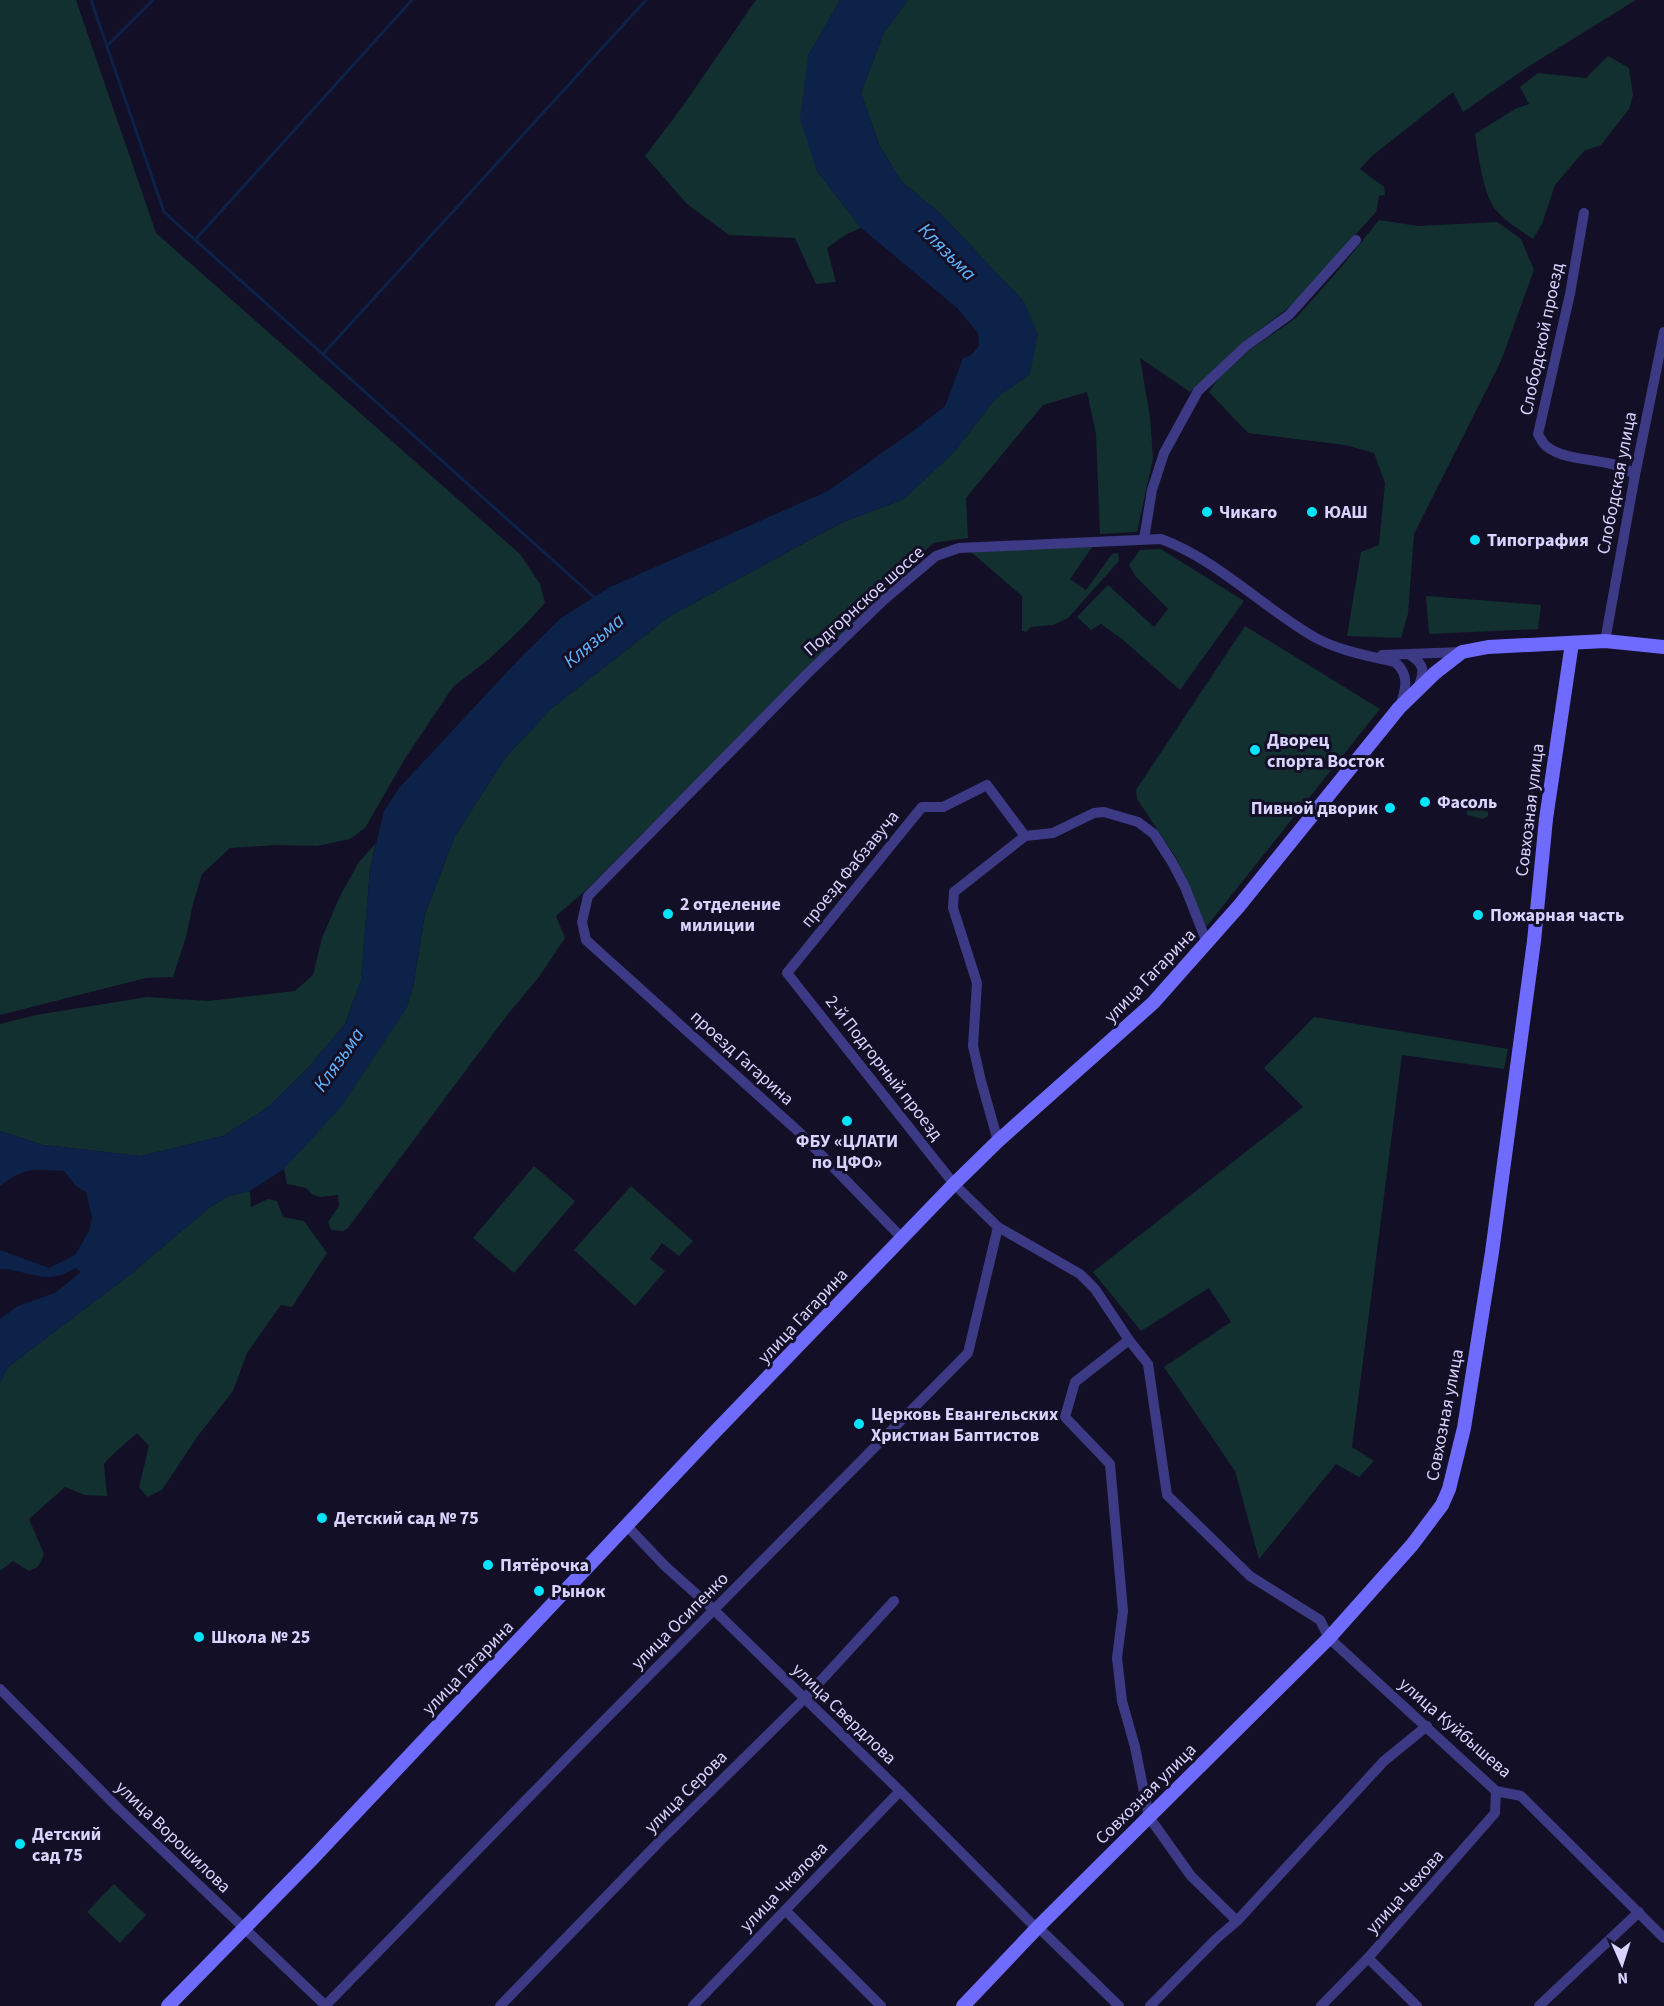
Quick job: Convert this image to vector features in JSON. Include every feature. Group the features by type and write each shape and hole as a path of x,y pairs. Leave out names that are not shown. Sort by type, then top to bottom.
{"main road":[{"path":"1462,652 1488,647 1605,641 1664,647"},
{"name":"Совхозная улица","path":"963,2006 1038,1928 1329,1638 1412,1545 1442,1505 1453,1474 1464,1428 1492,1252 1534,941 1546,819 1572,643"},
{"name":"улица Гагарина","path":"168,2006 312,1859 954,1184 998,1141 1153,1003 1207,943 1400,708 1442,667 1462,652"}],"street":[{"name":"Слободской проезд","path":"1584,213 1568,304 1538,434 1545,446 1564,454 1626,467 1635,475"},
{"path":"1144,539 1152,490 1164,453 1198,391 1246,346 1289,315 1356,240"},
{"name":"Слободская улица","path":"1605,641 1664,332"},
{"name":"Подгорнское шоссе","path":"588,896 885,599 936,556 959,548 1161,539 1181,546 1317,638 1367,656"},
{"path":"1367,656 1462,652"},
{"path":"1410,655 1419,661 1423,670 1417,692"},
{"path":"1367,656 1395,662 1403,669 1404,693 1400,708"},
{"name":"проезд Фабзавуча","path":"788,973 922,807 943,807 987,784 1025,836"},
{"path":"998,1141 973,1046 976,983 953,908 954,892 1025,836 1053,833 1094,813 1104,812 1138,822 1154,834 1185,886 1207,943"},
{"name":"проезд Гагарина","path":"588,896 582,922 586,940 799,1132 902,1238"},
{"name":"2-й Подгорный проезд","path":"788,973 954,1184 998,1227 1080,1274 1095,1289 1129,1340"},
{"name":"улица Осипенко","path":"325,2006 968,1353 998,1227"},
{"path":"1129,1340 1075,1382 1065,1417 1110,1464 1123,1611 1117,1658 1122,1701 1135,1747 1149,1817 1191,1876 1237,1921"},
{"name":"улица Куйбышева","path":"1129,1340 1148,1364 1167,1495 1250,1576 1320,1620 1329,1638 1496,1791 1521,1796 1664,1938"},
{"name":"улица Свердлова","path":"627,1526 665,1566 714,1610 1119,2006"},
{"name":"улица Серова","path":"500,2006 659,1842 804,1699 894,1601"},
{"name":"улица Ворошилова","path":"0,1689 118,1808 325,2006"},
{"path":"1150,2006 1216,1939 1237,1921 1384,1761 1426,1726"},
{"name":"улица Чкалова","path":"693,2006 900,1791"},
{"name":"улица Чехова","path":"1321,2006 1368,1958 1495,1813 1496,1791"},
{"path":"785,1910 882,2006"},
{"path":"1539,2006 1639,1912"},
{"path":"1368,1958 1417,2006"}],"green space":[{"path":"0,0 76,0 156,233 520,554 540,584 545,603 489,659 453,687 406,757 365,828 350,839 317,846 277,845 230,848 202,874 173,977 146,978 0,1015"},
{"path":"756,0 840,0 808,56 817,171 861,228 847,234 827,248 836,282 816,284 795,238 729,235 687,204 645,156 680,110"},
{"path":"908,0 1636,0 1526,68 1463,112 1453,92 1372,156 1360,169 1384,187 1385,195 1379,196 1376,212 1292,305 1242,343 1190,392 1140,358 1150,417 1153,458 1137,532 1100,534 1096,434 1087,392 1043,405 966,498 968,538 933,543 585,891 556,916 565,938 539,977 508,1014 348,1228 343,1231 331,1230 328,1222 339,1206 338,1195 320,1197 313,1195 306,1188 287,1184 284,1169 406,1009 413,987 425,914 455,836 505,758 552,708 670,616 841,523 904,499 955,451 996,398 1030,374 1024,302 941,214 902,182 879,145 861,93 884,32"},
{"path":"1608,56 1629,68 1633,95 1629,109 1601,145 1584,151 1555,185 1542,224 1533,239 1513,226 1491,203 1482,174 1475,134 1515,109 1529,104 1520,87 1538,73 1586,78"},
{"path":"1379,220 1418,226 1497,222 1521,239 1534,270 1501,361 1414,534 1408,614 1401,638 1347,636 1361,552 1379,545 1385,483 1374,453 1345,445 1248,433 1209,392 1218,379 1251,349 1296,318"},
{"path":"1093,546 1070,579 1086,590 1112,554 1118,553 1119,561 1068,618 1053,625 1031,627 1026,632 1022,631 1022,596 971,552"},
{"path":"1161,549 1244,601 1180,690 1122,639 1101,624 1091,630 1077,617 1108,585 1154,627 1168,609 1136,577 1129,565 1140,550"},
{"path":"1426,596 1541,605 1538,629 1429,634"},
{"name":"Дворец спорта Восток","path":"1245,626 1380,709 1206,927 1177,859 1137,799 1136,790"},
{"path":"1536,743 1543,745 1531,808 1525,807"},
{"path":"1471,804 1485,808 1488,816 1483,819 1467,815 1467,807"},
{"path":"376,843 370,869 361,980 345,1024 306,1070 268,1107 223,1136 141,1156 43,1145 0,1131 0,1024 36,1015 147,997 208,1001 295,991 313,975 322,938 340,896 359,862"},
{"path":"1314,1017 1508,1049 1504,1069 1402,1055 1352,1447 1374,1461 1359,1477 1336,1464 1259,1559 1235,1471 1164,1367 1231,1322 1209,1288 1141,1331 1093,1272 1303,1107 1264,1068"},
{"path":"534,1166 575,1201 514,1273 473,1238"},
{"path":"631,1186 693,1241 679,1256 662,1243 650,1259 665,1271 635,1306 574,1250"},
{"path":"250,1191 251,1207 268,1199 277,1201 283,1217 304,1221 327,1253 292,1307 281,1305 247,1353 233,1391 197,1437 162,1490 147,1497 139,1487 149,1446 137,1433 104,1464 107,1496 85,1495 65,1487 29,1519 44,1554 38,1567 29,1571 13,1561 0,1571 0,1383 8,1367 131,1274 210,1207 229,1196"},
{"path":"114,1884 146,1915 120,1943 87,1912"}],"water":[{"name":"Клязьма","path":"840,0 908,0 884,32 861,93 879,145 902,182 941,214 1024,302 1038,334 1030,374 996,398 955,451 904,499 841,523 670,616 552,708 505,758 455,836 425,914 413,987 406,1009 342,1106 284,1169 250,1191 229,1196 210,1207 131,1274 8,1367 0,1383 0,1319 18,1306 55,1293 81,1272 75,1268 65,1274 47,1277 0,1269 0,1250 49,1268 75,1255 89,1231 92,1218 86,1192 76,1186 64,1171 23,1172 0,1186 0,1131 43,1145 141,1156 223,1136 268,1107 306,1070 345,1024 361,980 370,869 384,811 399,788 521,657 561,618 610,587 828,491 945,406 963,358 970,356 979,346 978,333 957,308 861,228 817,171 800,119 808,56"}],"waterway":[{"path":"91,0 164,212 594,597"},
{"path":"107,46 153,0"},
{"path":"195,240 412,0"},
{"path":"323,354 646,0"}],"place":[{"name":"Чикаго","path":"1207,512"},
{"name":"ЮАШ","path":"1312,512"},
{"name":"Типография","path":"1475,540"},
{"name":"Дворец спорта Восток","path":"1255,750"},
{"name":"Фасоль","path":"1425,802"},
{"name":"Пивной дворик","path":"1390,808"},
{"name":"2 отделение милиции","path":"668,914"},
{"name":"Пожарная часть","path":"1478,915"},
{"name":"ФБУ «ЦЛАТИ по ЦФО»","path":"847,1121"},
{"name":"Церковь Евангельских Христиан Баптистов","path":"859,1424"},
{"name":"Детский сад № 75","path":"322,1518"},
{"name":"Пятёрочка","path":"488,1565"},
{"name":"Рынок","path":"539,1591"},
{"name":"Школа № 25","path":"199,1637"},
{"name":"Детский сад 75","path":"20,1844"}]}
